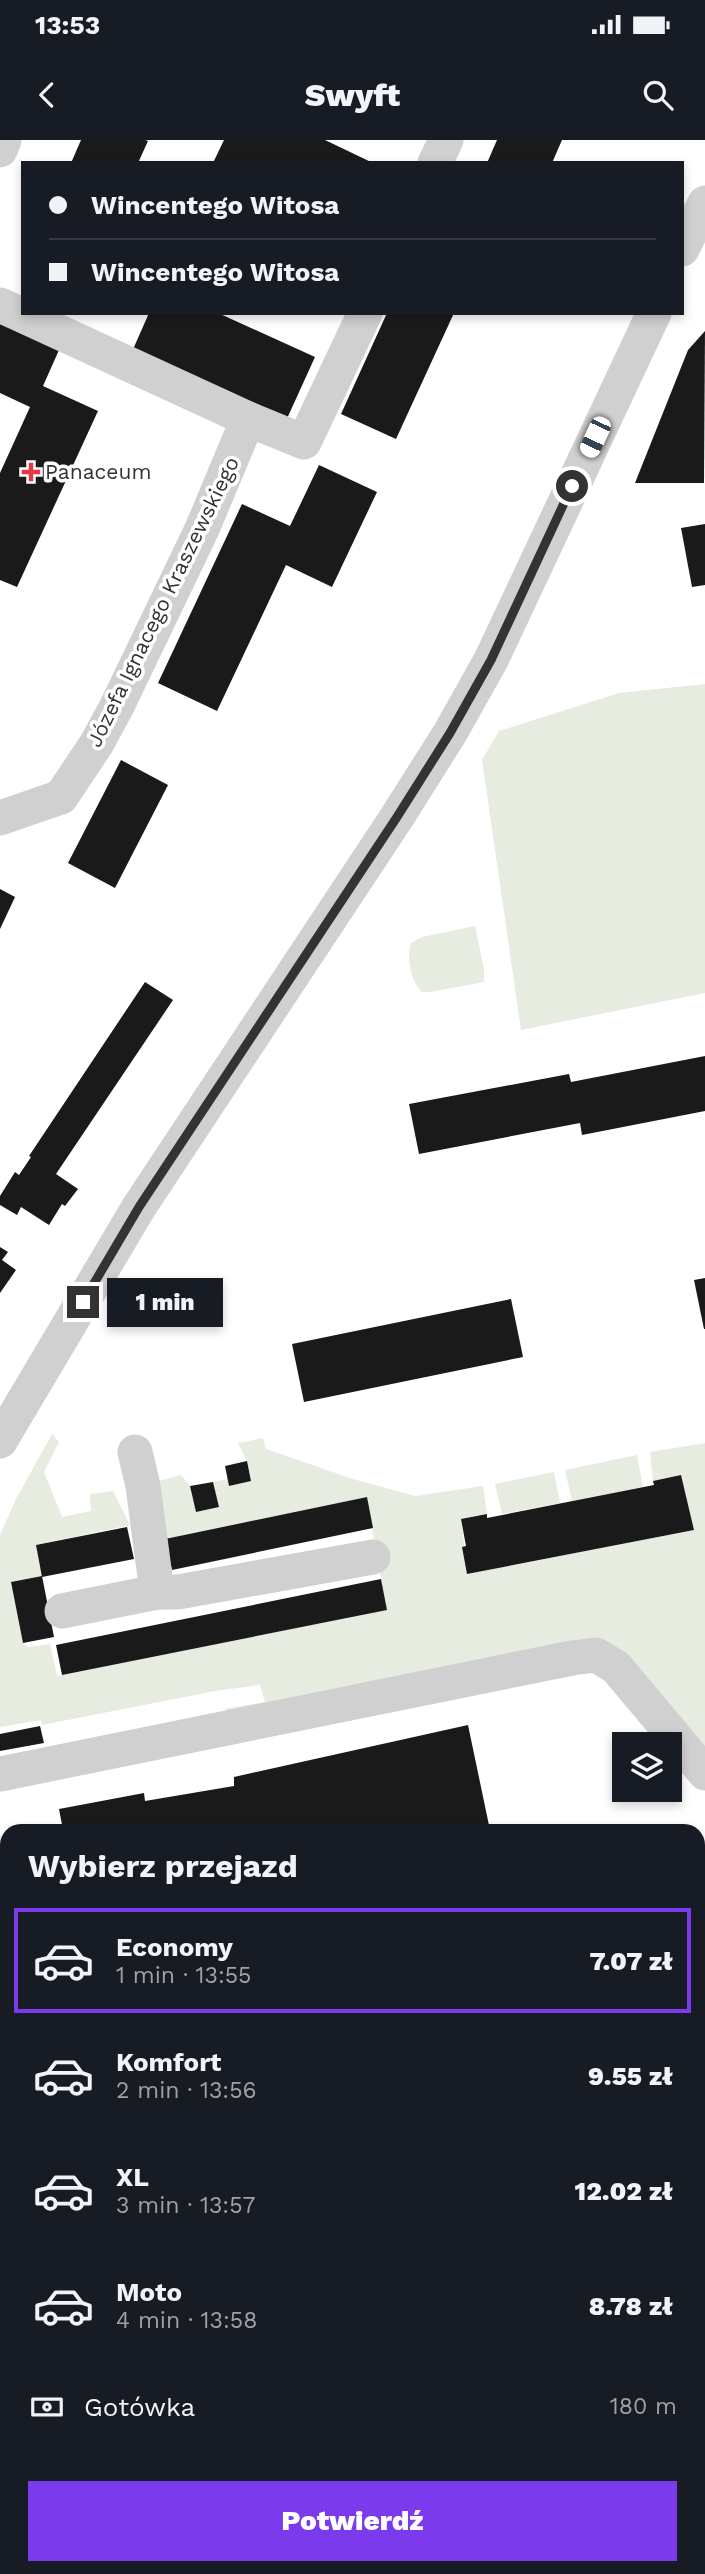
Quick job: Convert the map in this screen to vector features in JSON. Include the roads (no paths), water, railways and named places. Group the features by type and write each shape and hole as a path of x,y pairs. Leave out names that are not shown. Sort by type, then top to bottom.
{"street":[{"path":"0,150 5,140"},
{"path":"436,161 446,140"},
{"path":"684,245 705,203"},
{"path":"0,305 21,315"},
{"path":"22,315 304,442 364,315"},
{"path":"0,1441 139,1207 450,733 491,660 653,315"},
{"name":"Józefa Ignacego Kraszewskiego","path":"0,818 61,797 97,743 202,529 248,419"},
{"path":"135,1452 149,1526 157,1592"},
{"path":"62,1611 157,1592 178,1592 373,1557"},
{"path":"0,1774 596,1655 616,1667 703,1771"}],"place":[{"name":"Panaceum","path":"31,472"}]}
